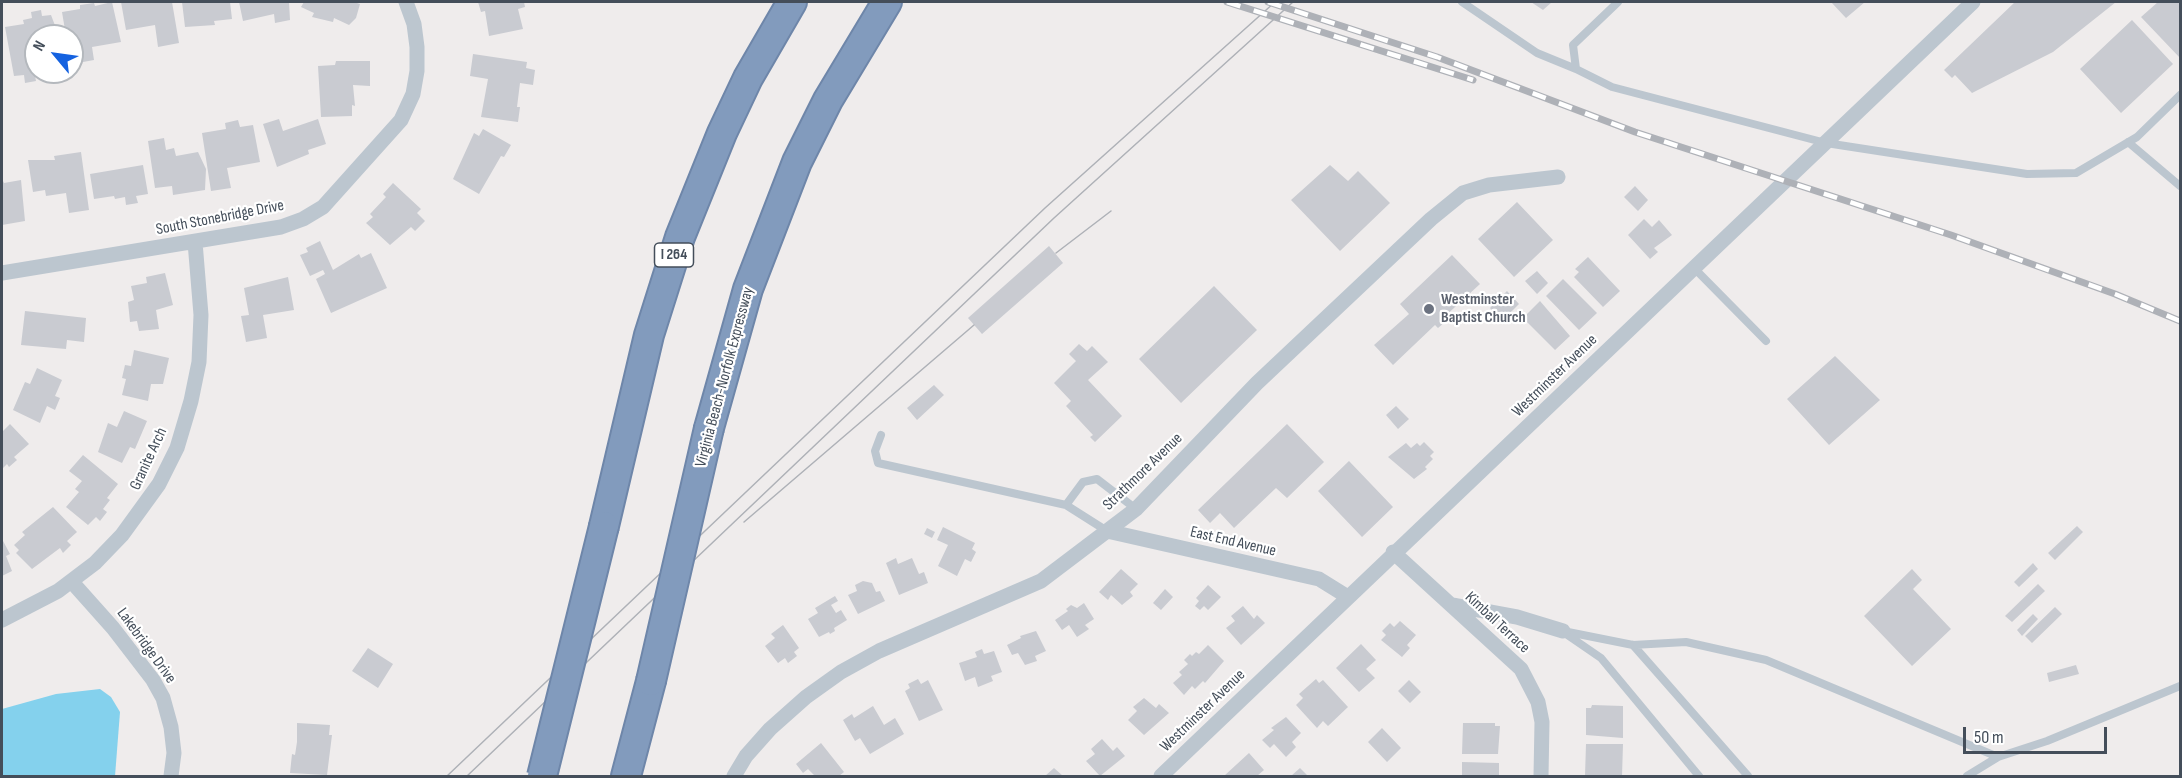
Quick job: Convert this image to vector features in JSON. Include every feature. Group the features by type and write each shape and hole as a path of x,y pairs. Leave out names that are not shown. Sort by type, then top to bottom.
{"highway":[{"name":"I 264","path":"542,777 649,335 680,237 726,124 792,2"},
{"name":"Virginia Beach-Norfolk Expressway","path":"626,777 651,681 709,428 748,289 797,162 828,100 887,2"}],"street":[{"name":"South Stonebridge Drive","path":"2,273 281,227 303,219 323,207 401,120 413,94 417,71 417,47 414,24 406,2"},
{"name":"Westminster Avenue","path":"1161,777 1393,552 1826,143 1877,90 1973,2"},
{"name":"Strathmore Avenue","path":"734,777 746,756 770,729 806,697 841,672 879,651 1041,581 1136,509 1257,383 1431,219 1463,194 1489,185 1558,177"},
{"name":"Granite Arch","path":"2,620 31,607 72,582 122,535 147,505 177,448 191,401 199,362 201,315 195,242"},
{"name":"East End Avenue","path":"1107,531 1319,579 1335,587 1347,597"},
{"name":"Kimball Terrace","path":"1393,552 1514,662 1530,683 1538,702 1542,722 1541,777"},
{"name":"Lakebridge Drive","path":"72,582 113,628 153,680 163,698 171,727 174,753 171,777"},
{"path":"1452,605 1517,617 1563,631"}],"lane":[{"path":"1462,2 1537,53 1612,87 1826,143 2027,174 2076,173 2128,142 2181,95"},
{"path":"1576,69 1573,45 1618,2"},
{"path":"2128,142 2181,186"},
{"path":"1694,268 1766,341"},
{"path":"881,435 875,451 878,463 1065,505 1107,531"},
{"path":"1065,505 1083,482 1097,479 1136,509"},
{"path":"1563,631 1633,645 1686,642 1766,660 1998,757"},
{"path":"1563,631 1601,658 1699,777"},
{"path":"1633,645 1748,777"},
{"path":"1967,777 1998,757 2047,741 2181,686"}],"water":[{"path":"100,689 111,697 120,712 115,776 2,776 2,709 56,694"}],"building":[{"path":"112,2 121,42 92,47 94,60 84,62 84,24 64,24 62,12 80,9 80,5 94,3 95,6"},
{"path":"121,2 172,2 179,43 158,47 155,25 126,30"},
{"path":"182,2 230,2 232,19 214,21 215,25 185,27"},
{"path":"239,2 289,2 290,20 275,23 274,14 243,21"},
{"path":"304,2 360,4 356,18 349,25 334,18 333,22 312,17 314,13 301,7"},
{"path":"478,2 524,2 525,7 518,9 523,29 489,36 485,11 481,12"},
{"path":"1531,2 1552,2 1543,10"},
{"path":"1831,2 1865,2 1846,18"},
{"path":"2015,2 2116,2 2053,52 1972,93 1955,75 1952,78 1944,70"},
{"path":"2158,2 2180,2 2180,58 2141,17"},
{"path":"41,10 42,16 51,15 54,24 24,24 23,20 32,18 31,12"},
{"path":"2132,20 2173,64 2121,113 2080,69"},
{"path":"24,24 24,75 14,76 5,27"},
{"path":"473,54 527,62 526,68 535,70 533,85 520,83 518,122 481,117 488,79 470,76"},
{"path":"336,61 370,61 370,86 353,85 355,106 352,105 352,116 321,117 318,66 335,65"},
{"path":"279,119 283,131 318,119 326,144 308,150 309,154 277,167 263,124"},
{"path":"238,120 240,127 253,125 260,162 227,168 231,188 211,191 202,133 226,129 225,123"},
{"path":"483,129 511,145 504,157 501,156 479,194 453,179 474,133 479,136"},
{"path":"164,138 166,150 174,148 176,156 198,152 206,169 205,190 173,195 172,186 155,188 148,141"},
{"path":"81,152 89,210 69,213 66,193 46,196 45,190 33,192 28,160 55,160 54,156"},
{"path":"143,165 148,194 136,196 138,203 126,205 125,197 115,199 114,196 94,199 90,174"},
{"path":"1330,165 1348,181 1358,171 1390,203 1340,251 1291,200"},
{"path":"2,179 4,183 21,180 25,221 2,225"},
{"path":"393,183 421,209 417,213 425,221 415,231 411,227 390,245 366,223 373,217 370,214 386,197 383,194"},
{"path":"1635,186 1648,200 1638,211 1624,197"},
{"path":"1517,202 1553,240 1514,277 1478,239"},
{"path":"1644,219 1652,227 1659,220 1672,235 1654,248 1658,252 1650,259 1628,235"},
{"path":"320,241 333,270 359,254 361,258 371,253 387,288 331,313 316,279 325,274 323,270 310,276 300,255 308,252 306,248"},
{"path":"1049,246 1063,263 982,334 968,318"},
{"name":"Westminster Baptist Church","path":"1452,255 1480,284 1442,319 1445,322 1438,328 1435,325 1393,365 1374,345 1409,314 1400,304"},
{"path":"1588,257 1620,291 1603,307 1574,277 1579,272 1575,269"},
{"path":"1537,271 1548,283 1537,294 1525,281"},
{"path":"165,273 173,305 156,310 159,329 139,331 137,321 130,322 128,302 134,300 131,286 147,283 146,277"},
{"path":"288,277 294,310 263,315 267,338 246,342 241,316 249,315 244,288"},
{"path":"1563,279 1597,313 1579,330 1546,296"},
{"path":"1214,286 1257,330 1181,403 1139,359"},
{"path":"1507,291 1519,304 1502,321 1490,308"},
{"path":"1540,301 1570,336 1555,350 1523,318"},
{"path":"25,311 86,318 84,342 67,340 66,349 21,345"},
{"path":"1079,344 1087,351 1092,346 1108,362 1088,380 1122,416 1095,442 1090,437 1093,435 1066,406 1071,401 1054,383 1076,361 1069,354"},
{"path":"134,350 169,358 163,384 151,384 148,401 122,395 126,379 122,378 125,365 131,366"},
{"path":"1835,356 1880,400 1829,445 1787,399"},
{"path":"37,368 62,380 55,396 60,398 55,410 47,406 40,423 13,410 25,382 30,384"},
{"path":"934,385 944,395 917,420 907,408"},
{"path":"1396,406 1409,419 1398,429 1386,415"},
{"path":"124,411 147,421 135,449 130,447 122,463 98,452 108,423 117,427"},
{"path":"10,424 29,444 14,457 17,460 9,467 7,464 2,469 2,432"},
{"path":"1287,424 1324,462 1287,498 1276,488 1234,528 1220,513 1210,523 1198,510"},
{"path":"1424,442 1434,452 1430,456 1433,459 1425,467 1427,469 1414,479 1388,457 1406,443 1411,448 1417,443 1420,446"},
{"path":"83,455 118,484 107,498 110,500 103,509 107,512 100,521 96,517 88,525 66,507 79,492 75,489 82,481 69,471"},
{"path":"1349,461 1393,507 1362,537 1318,491"},
{"path":"53,507 77,532 67,541 71,545 63,553 60,548 32,569 16,553 19,550 14,545 25,535 22,532"},
{"path":"2077,526 2083,532 2055,560 2048,553"},
{"path":"943,527 975,543 972,549 976,552 971,562 965,559 957,576 938,566 948,545 937,540"},
{"path":"927,528 935,532 932,538 924,534"},
{"path":"2,539 10,554 6,556 12,571 2,576"},
{"path":"896,558 898,564 912,558 919,574 924,572 928,583 899,595 886,563"},
{"path":"2033,563 2038,569 2019,587 2014,582"},
{"path":"1121,569 1138,584 1130,592 1133,596 1122,605 1111,595 1108,600 1099,592"},
{"path":"1912,569 1922,580 1913,589 1951,629 1912,666 1864,616"},
{"path":"863,581 872,583 876,592 880,591 885,601 858,614 848,595 857,591 855,585"},
{"path":"2038,584 2045,591 2012,622 2005,616"},
{"path":"1208,585 1221,597 1208,610 1204,606 1200,610 1195,606 1199,601 1196,598"},
{"path":"1165,589 1173,597 1161,610 1153,603"},
{"path":"835,596 838,601 831,605 836,613 841,610 847,620 834,628 835,631 819,637 808,619 818,613 815,608"},
{"path":"1084,603 1094,619 1085,625 1089,629 1077,637 1069,625 1062,630 1055,620 1068,611 1066,609 1071,605 1077,608"},
{"path":"1243,606 1254,619 1257,615 1265,623 1241,645 1226,628 1235,621 1231,616"},
{"path":"2055,607 2062,614 2032,643 2025,636"},
{"path":"2033,614 2038,619 2022,636 2017,630"},
{"path":"1400,621 1416,635 1407,645 1410,648 1402,657 1381,640 1386,635 1382,631 1390,623 1394,627"},
{"path":"783,625 799,648 794,652 797,656 788,663 785,658 778,663 765,646 775,638 771,634"},
{"path":"1036,631 1046,651 1035,656 1037,661 1025,665 1018,653 1012,655 1007,645 1021,638 1020,636"},
{"path":"1361,644 1376,660 1366,669 1375,678 1359,692 1336,668"},
{"path":"1208,645 1224,661 1205,683 1203,681 1195,689 1192,686 1184,695 1173,683 1182,675 1179,672 1188,664 1184,660 1190,654 1192,656 1196,652 1199,654"},
{"path":"368,648 393,664 378,688 352,671"},
{"path":"982,649 984,654 994,651 1002,672 991,676 993,681 978,687 975,677 965,681 959,663 977,657 975,652"},
{"path":"2076,665 2079,674 2049,682 2047,673"},
{"path":"918,679 921,684 928,680 943,710 919,721 905,691 910,688 908,684"},
{"path":"1316,679 1319,683 1323,680 1348,707 1328,726 1323,721 1317,728 1296,705 1303,698 1299,694"},
{"path":"1409,680 1421,692 1410,703 1398,691"},
{"path":"1144,698 1156,708 1159,704 1169,713 1144,735 1128,720 1137,711 1133,707"},
{"path":"1592,705 1623,706 1623,738 1586,735 1586,708 1591,708"},
{"path":"873,706 884,725 895,718 904,734 870,754 860,738 855,741 843,720 852,714 854,718"},
{"path":"1286,717 1301,733 1292,742 1296,747 1286,757 1274,744 1270,748 1262,740 1274,730 1271,728"},
{"path":"297,723 330,725 329,735 332,735 327,775 290,773 292,754 295,755 297,742"},
{"path":"1463,723 1495,723 1495,726 1500,726 1498,754 1462,754"},
{"path":"1382,728 1401,748 1387,762 1368,742"},
{"path":"1102,739 1113,751 1117,747 1125,756 1100,776 1086,761 1095,754 1091,749"},
{"path":"821,743 844,772 839,776 815,776 808,769 803,773 796,764"},
{"path":"1586,744 1623,744 1622,776 1585,776"},
{"path":"1249,753 1264,770 1257,776 1224,776"},
{"path":"1462,762 1499,763 1499,776 1462,776"},
{"path":"1054,768 1063,776 1045,776"},
{"path":"1300,768 1308,776 1291,776"}],"tram line":[{"path":"447,776 1045,208 1275,2"},
{"path":"467,776 1054,218 1293,2"},
{"path":"1056,253 1111,211"},
{"path":"744,522 974,325"}],"railway":[{"path":"1227,2 1473,80"},
{"path":"1268,2 1437,57 1635,132 1951,235 2115,294 2180,321"}],"place":[{"name":"Westminster Baptist Church","path":"1429,309"}]}
